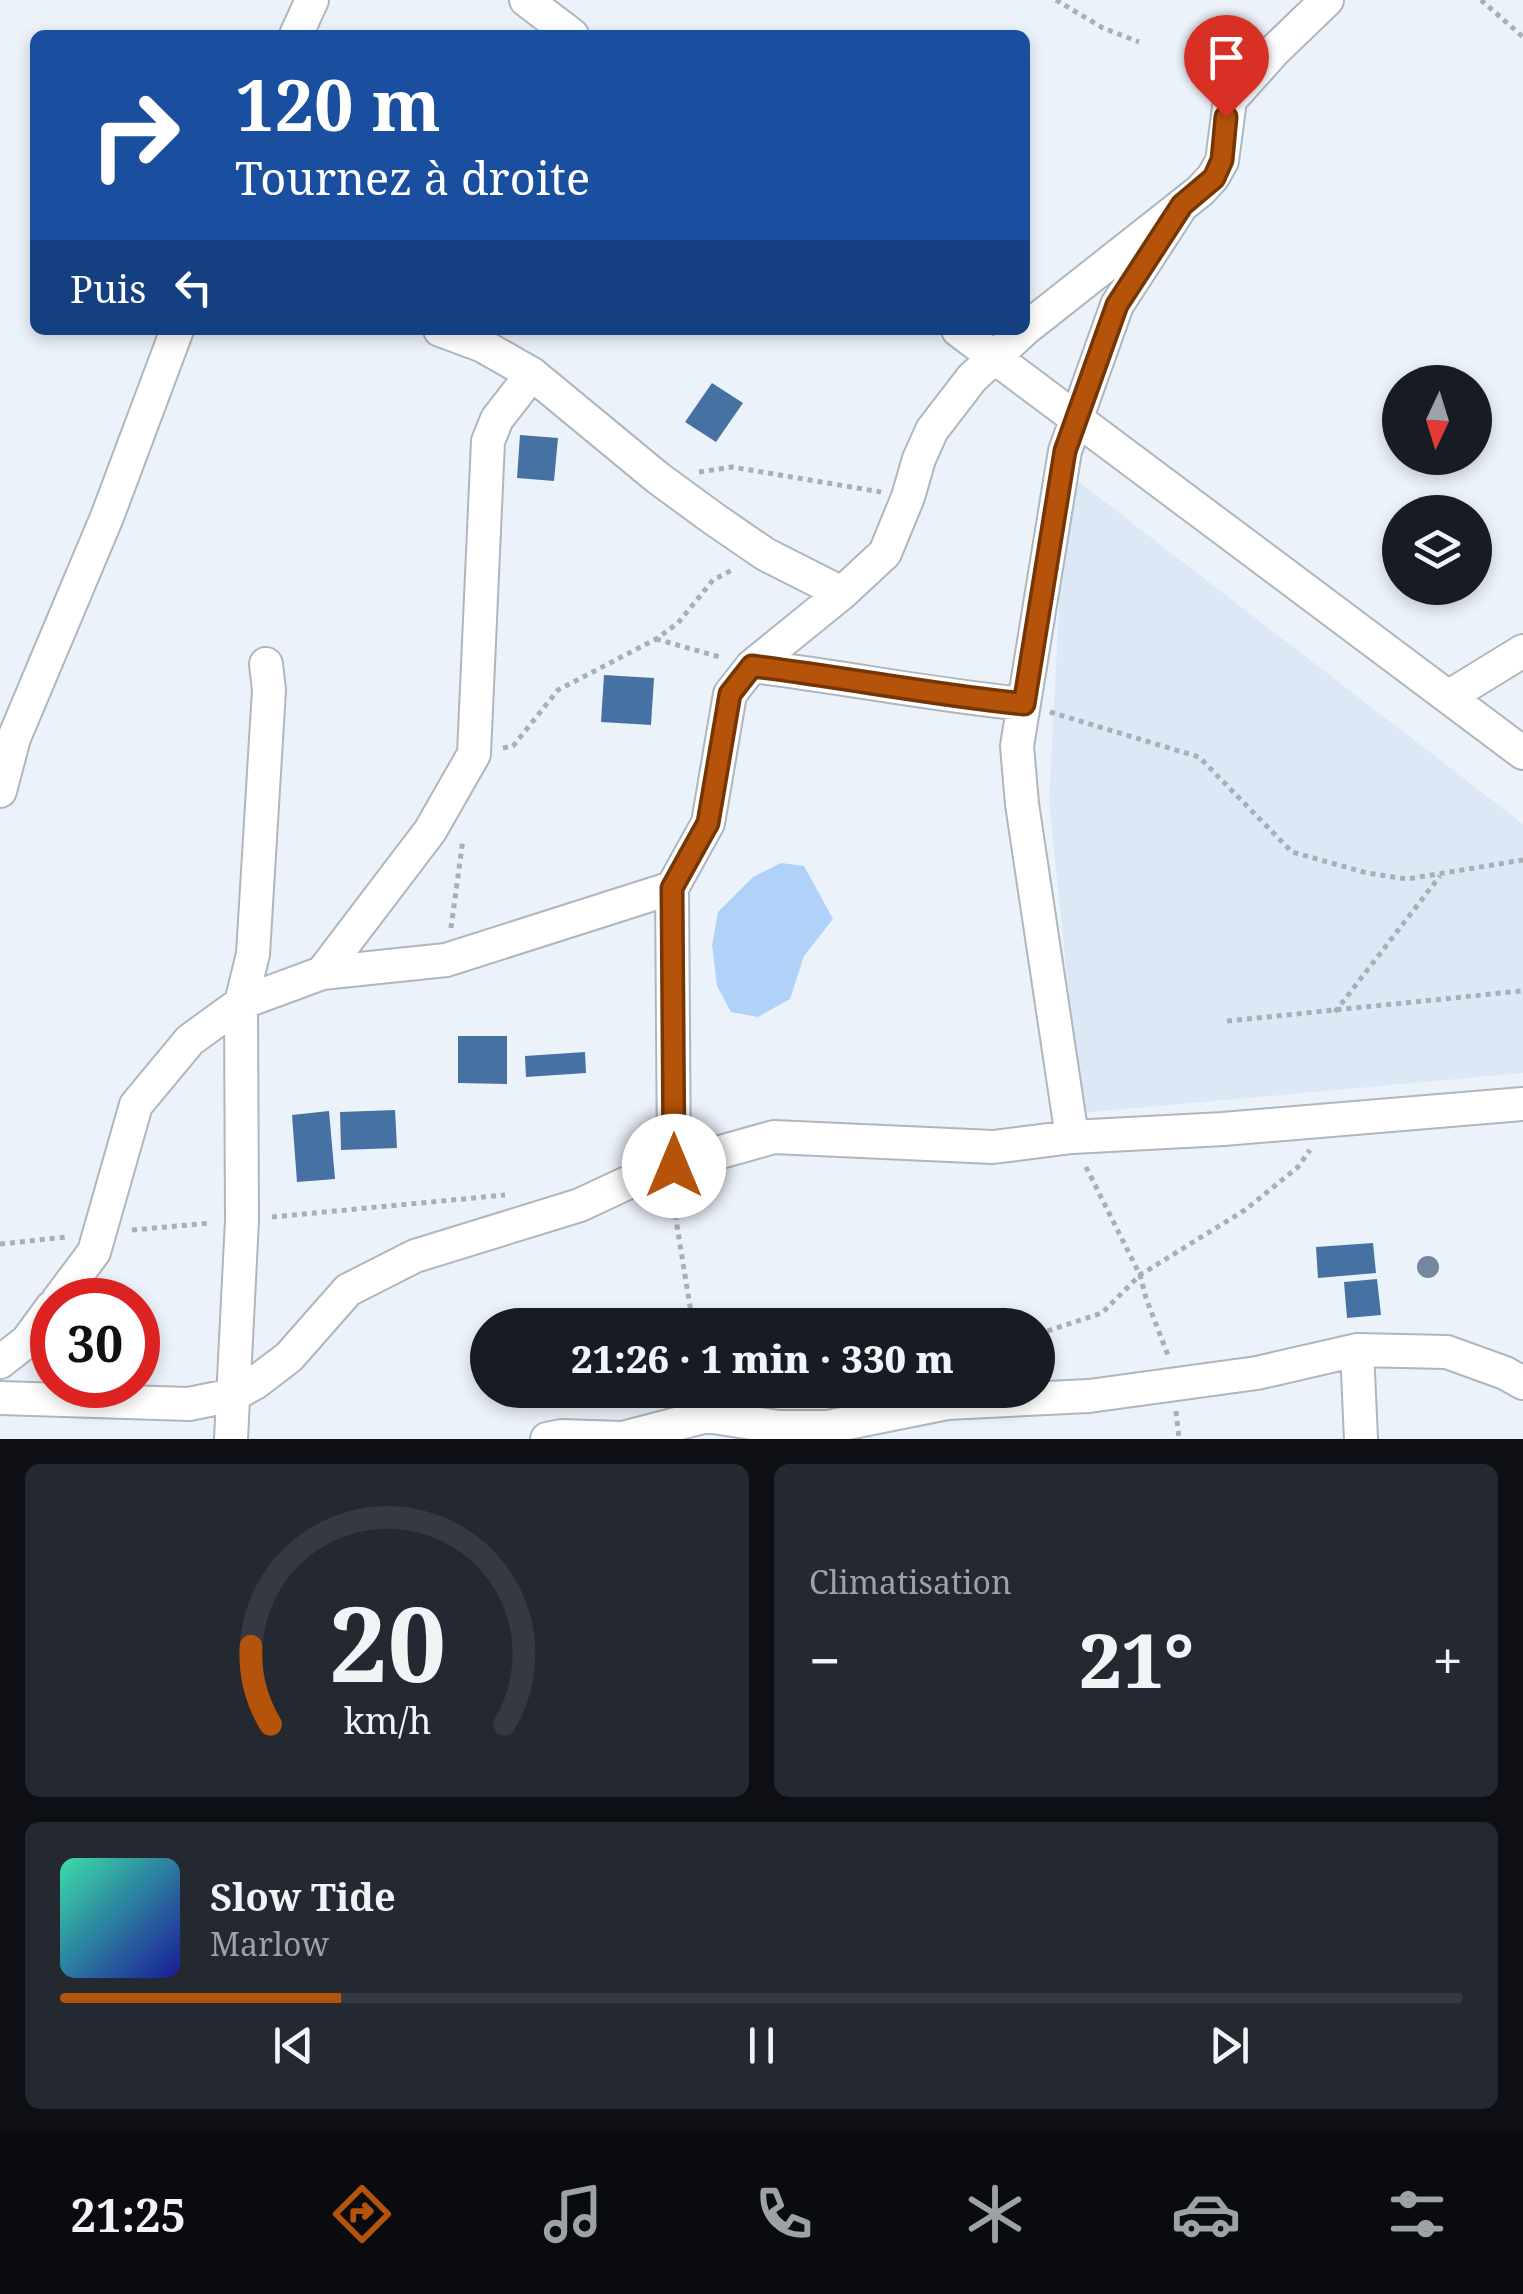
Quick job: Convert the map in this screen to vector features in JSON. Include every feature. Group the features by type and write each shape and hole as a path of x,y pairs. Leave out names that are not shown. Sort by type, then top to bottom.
{"street":[{"path":"298,30 312,0"},
{"path":"526,0 565,30"},
{"path":"1030,324 1214,178 1222,160 1230,100 1327,0"},
{"path":"1072,1137 1022,804 1017,746 1065,451 1117,305 1182,205"},
{"path":"0,791 14,738 107,518 175,335"},
{"path":"453,335 483,346 532,374 658,478 764,554 842,594"},
{"path":"965,335 1523,753"},
{"path":"674,1166 672,888 708,823 730,694 752,666 842,594 885,553 932,430 972,378 1018,335"},
{"path":"322,974 430,831 474,754 488,441 497,418 532,374"},
{"path":"1448,697 1523,651"},
{"path":"231,1439 242,1220 241,1003 254,954 268,690 266,664"},
{"path":"752,666 1024,704"},
{"path":"74,1278 94,1252 136,1105 190,1040 241,1003 322,974 446,960 672,888"},
{"path":"0,1398 189,1404 233,1394 289,1357 348,1290 415,1256 580,1205 674,1166 774,1137 992,1148 1072,1137 1333,1120 1522,1114"},
{"path":"0,1362 30,1337"},
{"path":"1357,1350 1361,1439"},
{"path":"547,1439 624,1438 707,1416 778,1433 947,1403 1088,1396 1257,1373 1357,1350 1447,1352 1523,1383"}],"path":[{"path":"1056,0 1103,28 1139,42"},
{"path":"1480,0 1523,37"},
{"path":"658,478 732,467 908,497"},
{"path":"474,754 513,746 558,690 656,639 678,623 713,580 764,554"},
{"path":"656,639 752,666"},
{"path":"1024,704 1200,757 1292,852 1367,874 1407,879 1523,860"},
{"path":"446,960 464,829"},
{"path":"1335,1012 1442,874"},
{"path":"1227,1021 1521,991"},
{"path":"1055,1328 1102,1313 1140,1275 1245,1210 1298,1167 1333,1120"},
{"path":"1072,1137 1140,1275 1180,1384 1175,1399 1179,1439"},
{"path":"674,1166 671,1187 690,1308"},
{"path":"0,1244 512,1194"}],"shaded area":[{"path":"1066,472 1523,824 1523,1073 1081,1113 1049,802"},
{"path":"781,863 804,866 833,919 804,956 790,999 758,1017 731,1012 717,986 712,945 718,912 753,877"}],"building":[{"path":"712,383 743,403 716,442 685,422"},
{"path":"520,435 558,438 554,481 517,478"},
{"path":"604,675 654,678 651,725 601,722"},
{"path":"458,1036 507,1036 507,1084 458,1083"},
{"path":"585,1052 586,1073 526,1077 525,1056"},
{"path":"395,1110 397,1148 341,1150 340,1112"},
{"path":"329,1111 335,1179 297,1182 292,1115"},
{"path":"1373,1243 1376,1273 1318,1278 1316,1247"},
{"path":"1377,1279 1381,1315 1347,1318 1344,1282"}],"route":[{"path":"674,1166 672,888 708,823 730,694 752,666 1024,704 1065,451 1117,305 1182,205 1214,178 1222,160 1226,117"}]}
